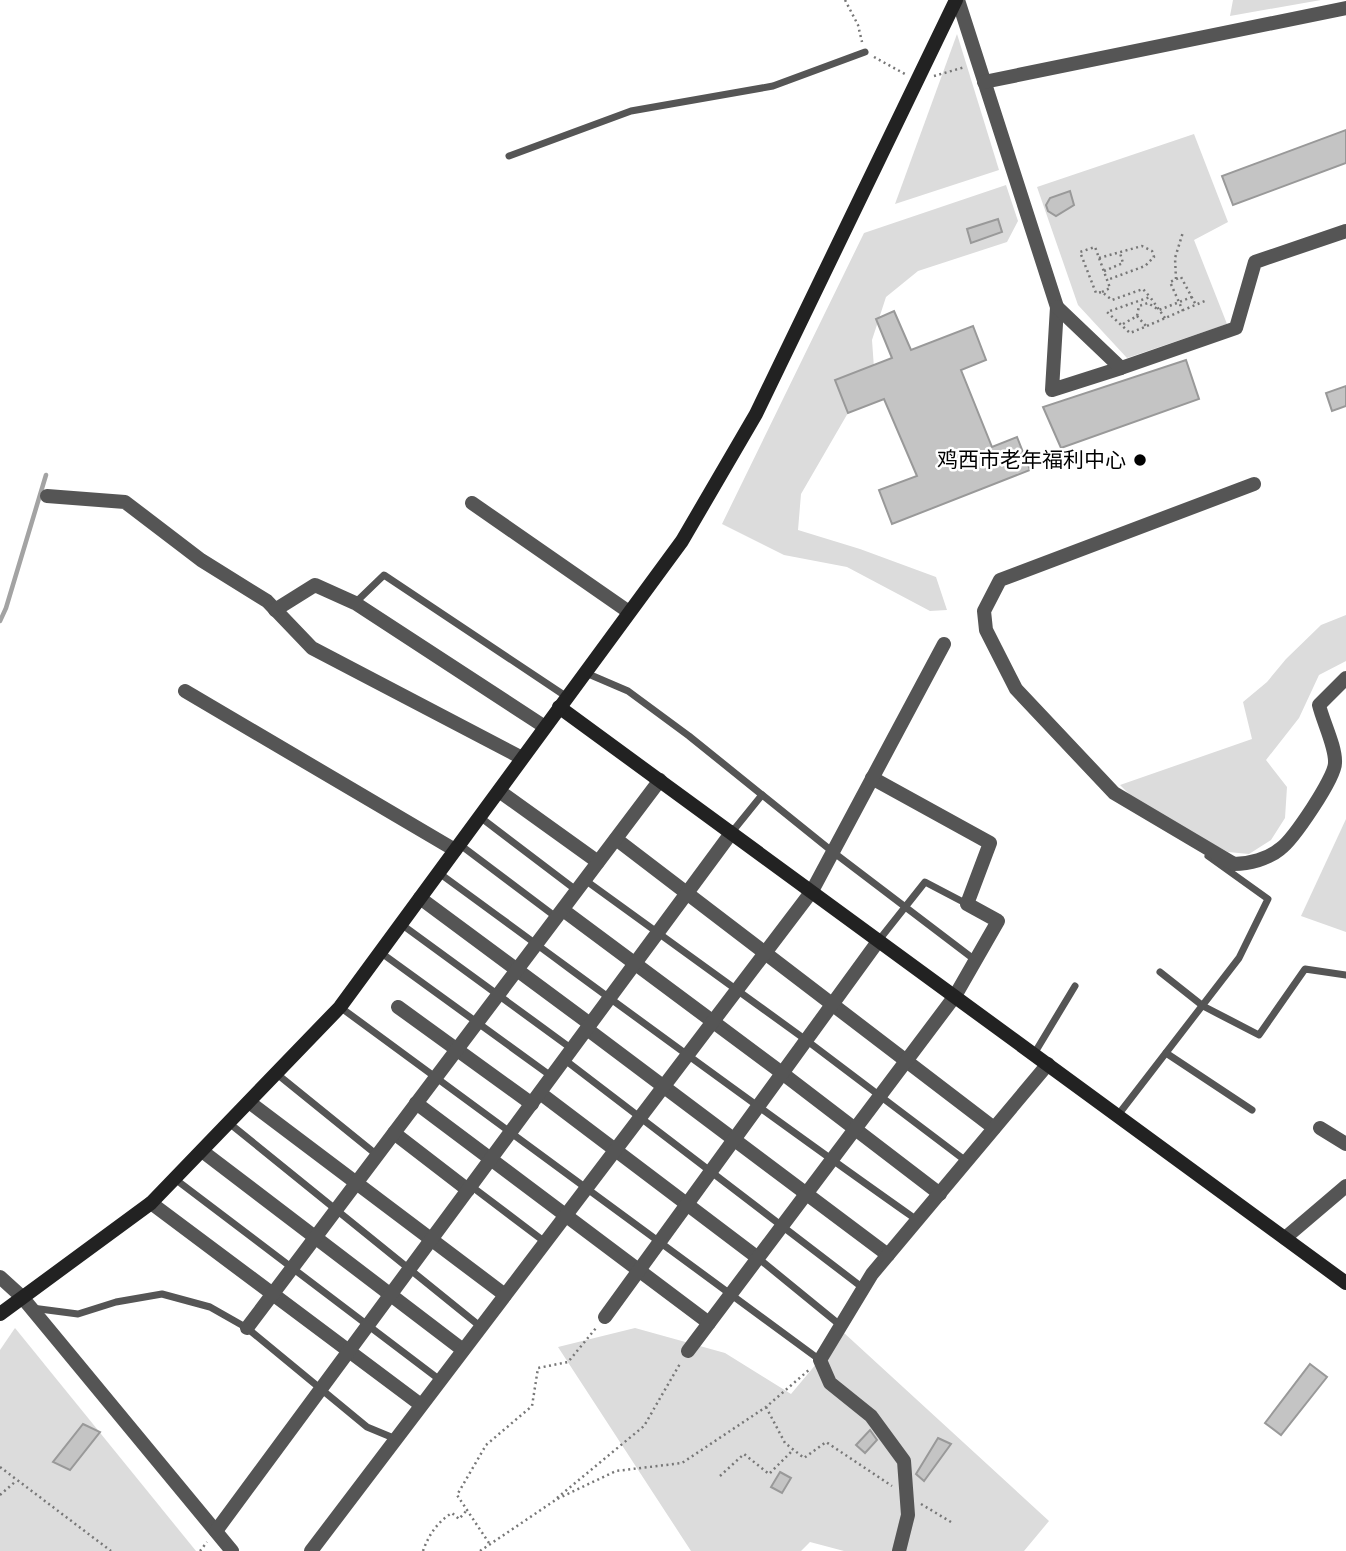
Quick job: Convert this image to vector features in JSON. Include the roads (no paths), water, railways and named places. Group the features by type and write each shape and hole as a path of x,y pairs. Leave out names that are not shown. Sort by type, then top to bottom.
{"street":[{"path":"957,0 1056,307 1052,390 1236,328 1255,262 1346,231"},
{"path":"0,1314 27,1303 151,1203 340,1007 682,541 756,414 957,0"},
{"path":"984,82 1346,9"},
{"path":"1056,307 1121,368"},
{"path":"1254,484 1000,580 984,611 986,630 994,648 1016,689 1114,793 1234,864 1248,864 1281,849 1325,790 1333,776 1336,761 1319,705 1346,678"},
{"path":"47,496 125,502 201,560 267,601 312,648 522,758"},
{"path":"472,503 629,612"},
{"path":"275,610 315,585 355,603 545,727"},
{"path":"311,1551 812,891 944,644"},
{"path":"185,691 457,847"},
{"path":"563,702 660,780 1346,1283"},
{"path":"688,1350 955,996 998,921 967,904 990,843 872,778"},
{"path":"247,1328 660,780"},
{"path":"499,791 598,862"},
{"path":"216,1531 732,832"},
{"path":"616,839 994,1129"},
{"path":"420,898 518,969 664,1086 888,1255"},
{"path":"560,914 713,1021 940,1194"},
{"path":"605,1317 879,940"},
{"path":"398,1007 614,1151 758,1258"},
{"path":"899,1551 908,1515 904,1461 871,1416 830,1383 820,1360 863,1288 888,1255 1048,1064"},
{"path":"249,1102 505,1295"},
{"path":"416,1103 709,1324"},
{"path":"1320,1128 1346,1144"},
{"path":"394,1133 470,1188"},
{"path":"202,1151 463,1350"},
{"path":"1285,1238 1346,1186"},
{"path":"151,1203 421,1405"},
{"path":"0,1277 27,1303 233,1551"}],"lane":[{"path":"509,156 631,111 773,86 865,52"},
{"path":"355,603 384,575 563,702"},
{"path":"585,673 628,691 689,736 833,852 975,961"},
{"path":"732,832 762,795"},
{"path":"480,817 658,933 967,1161"},
{"path":"457,847 560,914"},
{"path":"1118,1115 1239,958 1268,899 1207,855"},
{"path":"438,873 687,1056 917,1220"},
{"path":"879,940 925,882 967,904"},
{"path":"401,924 498,995 640,1117 863,1288"},
{"path":"380,952 552,1077"},
{"path":"1160,972 1203,1006 1259,1035 1305,969 1346,975"},
{"path":"1034,1054 1075,986"},
{"path":"340,1007 820,1360"},
{"path":"1166,1052 1252,1110"},
{"path":"277,1074 377,1155"},
{"path":"229,1123 481,1327"},
{"path":"175,1178 440,1380"},
{"path":"470,1188 545,1242"},
{"path":"758,1258 841,1325"},
{"path":"27,1303 78,1314 117,1302 162,1294 210,1307 247,1328 367,1427 396,1439"}],"waterway":[{"path":"0,621 46,475"}],"place":[{"name":"鸡西市老年福利中心","path":"1140,460"}]}
